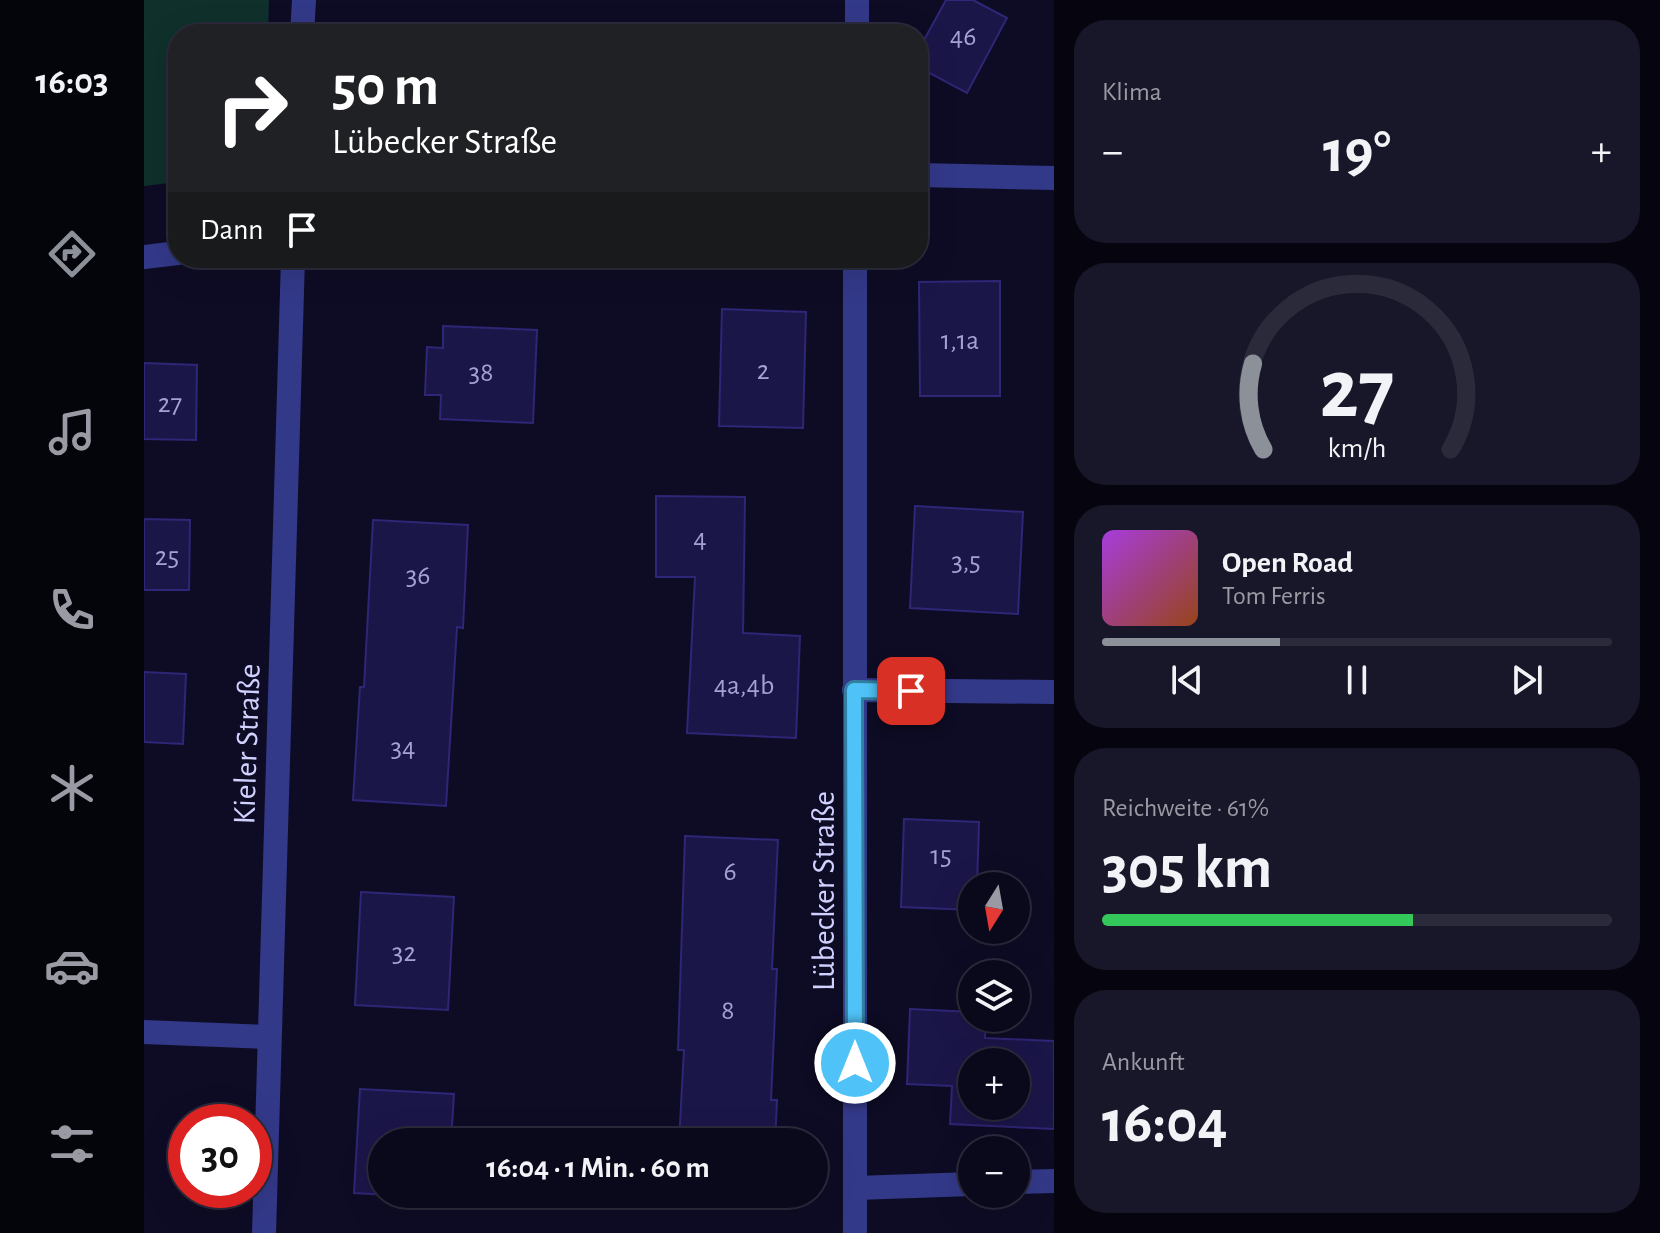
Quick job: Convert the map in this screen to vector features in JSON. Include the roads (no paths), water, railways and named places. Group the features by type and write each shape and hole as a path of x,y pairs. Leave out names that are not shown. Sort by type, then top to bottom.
{"street":[{"path":"303,24 304,0"},
{"path":"857,0 857,24"},
{"path":"928,175 1054,178"},
{"path":"144,257 168,254"},
{"name":"Kieler Straße","path":"264,1233 293,268"},
{"name":"Lübecker Straße","path":"855,268 855,1233"},
{"path":"854,690 1054,692"},
{"path":"144,1032 269,1037"},
{"path":"1030,1182 1054,1181"},
{"path":"856,1188 958,1184"}]}
